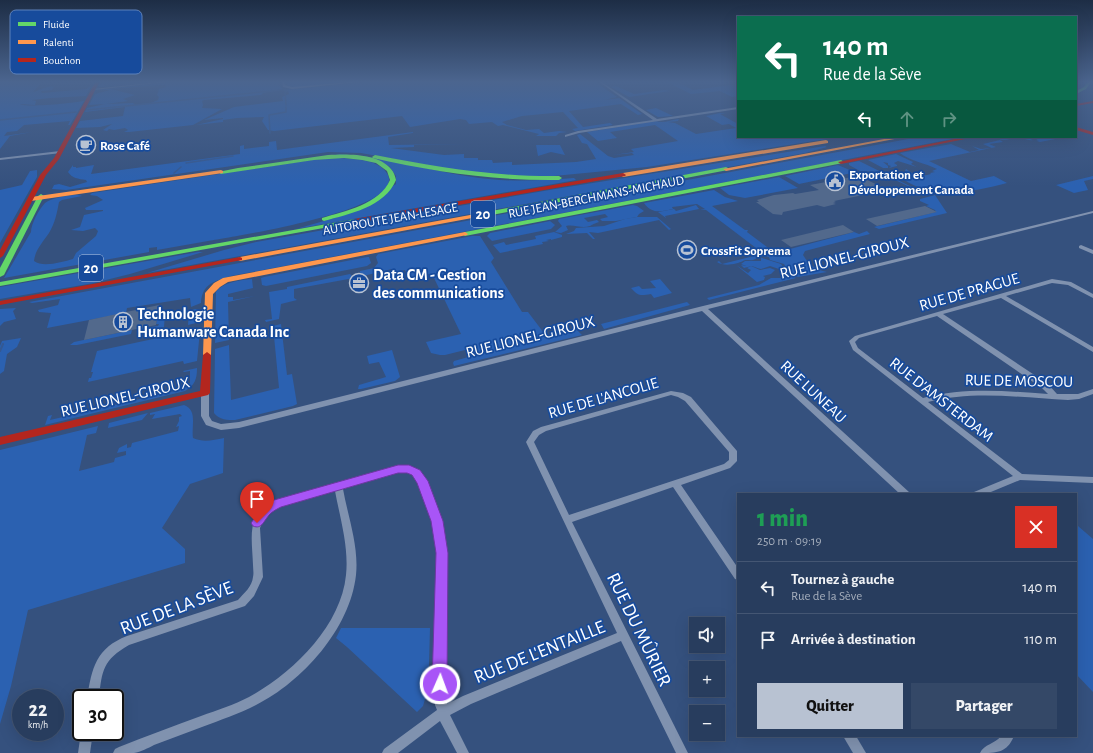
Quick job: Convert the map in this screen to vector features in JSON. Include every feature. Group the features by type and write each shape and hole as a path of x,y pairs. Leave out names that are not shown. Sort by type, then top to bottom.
{"main road":[{"path":"0,256 43,176 58,156 79,116"},
{"path":"1077,128 1092,134"},
{"name":"AUTOROUTE JEAN-LESAGE","path":"0,284 635,173 853,138"},
{"name":"AUTOROUTE JEAN-LESAGE","path":"0,303 898,138"},
{"name":"RUE JEAN-BERCHMANS-MICHAUD","path":"205,393 209,293 217,285 226,280 968,138"},
{"path":"241,168 310,156 338,154 372,156 503,179 546,179 635,173"},
{"path":"1,272 52,174 58,156"},
{"path":"31,199 324,157 353,157 367,159 382,165 391,172 393,180 390,187 383,195 357,209 318,221 222,244"},
{"name":"RUE LIONEL-GIROUX","path":"0,442 205,393"}],"street":[{"path":"650,116 656,120"},
{"path":"566,136 573,133 682,116"},
{"path":"0,159 58,156"},
{"name":"RUE LIONEL-GIROUX","path":"205,393 205,416 209,423 221,427 239,425 703,308 1093,212"},
{"path":"1081,247 1093,252"},
{"name":"RUE DE PRAGUE","path":"852,341 857,337 1055,281 1069,283 1093,296"},
{"path":"1002,296 1093,350"},
{"name":"RUE LUNEAU","path":"703,308 905,493"},
{"path":"938,314 1045,386 1055,397"},
{"name":"RUE D'AMSTERDAM","path":"852,341 855,349 1020,477"},
{"name":"RUE DE MOSCOU","path":"921,401 940,396 973,392 1074,397 1093,391"},
{"name":"RUE DE L'ANCOLIE","path":"666,394 684,396 732,448 734,455 733,461 727,466 567,520 531,445 533,436 544,429 666,394"},
{"name":"RUE DE LA SÈVE","path":"94,689 97,670 103,659 127,641 241,603 251,593 258,577 256,528 262,515 278,504 398,469 409,469 420,476 422,481 437,521 442,553 440,684 443,712"},
{"path":"980,493 1020,477 1093,480"},
{"path":"675,483 737,575"},
{"path":"119,753 253,701 286,679 317,648 332,628 343,605 351,575 351,556 338,486"},
{"name":"RUE DU MÛRIER","path":"567,520 682,753"},
{"name":"RUE DE L'ENTAILLE","path":"388,753 443,712 467,700 624,635"},
{"path":"443,712 449,728 463,753"},
{"path":"850,737 860,753"},
{"path":"986,753 1003,743 1007,737"},
{"path":"84,753 86,741"}],"shaded area":[{"path":"0,116 75,116 70,125 68,125 70,121 24,125 17,131 7,132 4,136 32,132 10,136 0,149"},
{"path":"122,116 209,116 193,125 129,132 124,132 128,130 125,128 114,130 109,129 107,131 103,130 112,124 100,127 76,128 80,121"},
{"path":"213,116 401,116 274,131 268,130 262,121 264,117 237,118 223,120 223,122 196,125 223,118 204,120"},
{"path":"402,116 522,116 502,122 507,125 526,130 539,129 544,133 559,131 567,132 559,133 556,136 536,136 539,134 503,125 498,126 492,122 469,124 466,120 460,119 410,127"},
{"path":"567,116 573,116 583,127 610,123 613,125 575,131 572,129 578,128"},
{"path":"706,116 724,116 737,123 737,138 834,138 647,167 554,176 512,177 465,172 361,153 328,152 66,190 52,189 54,185 59,184 70,187 87,182 86,180 71,176 68,172 73,165 73,167 76,168 94,165 91,174 240,154 240,146 244,145 244,149 269,146 269,142 276,141 277,150 413,132 388,137 389,145 466,144 414,145 414,147 391,148 444,155 464,154 464,158 492,160 493,163 512,162 512,165 576,162 596,159 587,144 582,143 577,135 580,134 608,156 614,158 634,155 632,153 613,155 634,152 631,149 678,141 655,125 610,132 617,138 598,141 587,132 656,121 664,122 679,119 678,121 668,122 675,123 696,134 736,128 729,124 722,125"},
{"path":"914,138 958,138 231,276 214,282 206,287 201,303 191,307 190,298 127,308 126,313 47,328 51,313 39,312 38,310 58,305 60,299 32,303 29,302"},
{"path":"996,138 1019,138 1005,140"},
{"path":"1019,138 1034,138 1030,139 1033,140"},
{"path":"1034,138 1061,138 1040,142 1036,140 1038,139"},
{"path":"1000,140 1003,142 989,144 996,147 992,148 983,144"},
{"path":"951,144 970,152 979,150 972,146 981,149 991,148 929,161 971,181 994,176 1007,183 967,191 940,192 915,186 903,179 903,176 911,174 905,171 906,169 918,177 931,174 930,173 935,172 932,171 937,169 908,158 900,153"},
{"path":"536,145 560,145 565,155 551,152 538,156"},
{"path":"825,146 827,147 805,153 147,273 256,242 555,189"},
{"path":"335,154 354,155 393,161 470,177 521,181 574,178 576,180 296,229 348,214 396,184 396,176 389,166"},
{"path":"896,154 913,162 911,164 917,167 898,161 894,163 897,166 889,168 891,166 888,165 888,163 883,162 888,166 888,168 883,168 868,160"},
{"path":"338,158 366,161 379,166 388,175 386,188 370,200 344,211 279,228 157,250 157,247 149,248 149,252 4,278 31,232 32,225 38,213 45,203 52,199 79,195 82,196 59,202 53,225 35,257 34,261 42,264 53,264 73,259 76,253 96,236 98,231 95,228 83,231 71,230 80,227 84,215 103,211 86,210 85,208 103,200 97,196 90,195 92,193 312,160"},
{"path":"859,161 922,193 879,172 860,171 849,165 849,163"},
{"path":"838,165 852,171 849,172 852,173 799,184 785,176"},
{"path":"37,170 37,177 0,243 0,190 22,185 30,171"},
{"path":"1093,176 1093,179 1084,181 1088,190 1074,193 1056,185"},
{"path":"779,177 798,188 745,198 729,195 720,188"},
{"path":"714,190 725,197 738,201 712,206 745,230 748,230 747,232 775,253 854,232 859,234 867,231 870,234 805,251 803,255 810,264 819,270 827,272 798,277 789,273 784,264 770,260 769,257 766,256 737,263 722,264 758,255 755,253 760,251 706,210 700,209 705,209 697,204 672,207 673,209 665,211 654,211 647,207 644,203"},
{"path":"935,195 947,213 879,229 874,227 936,212 935,210 926,206 929,205 920,201 920,199"},
{"path":"633,205 644,211 637,217 616,221 602,221 600,219 608,217 605,214 584,218 588,222 597,220 599,222 590,226 566,226 568,230 561,233 555,232 562,226 558,221 559,219"},
{"path":"696,205 699,209 665,216 666,218 658,212 674,209 676,211"},
{"path":"637,217 657,217 671,229 669,230 659,220 598,233 589,232 595,239 587,233 566,234 574,231 576,228 604,226 625,219"},
{"path":"550,221 555,225 551,229 492,241 487,236 490,233"},
{"path":"554,232 562,235 562,237 546,240 549,241 542,242 543,244 500,253 493,245 504,242 506,245 536,239 535,236"},
{"path":"472,236 480,236 494,258 491,262 522,312 528,312 547,337 577,330 582,335 454,366 454,361 472,356 469,349 440,355 431,353 426,342 461,334 434,278 432,278 430,274 408,277 405,270 395,272 392,269 359,277 358,275 360,274 360,271 374,268 378,263 376,257 378,254"},
{"path":"203,252 94,283 0,299 0,287"},
{"path":"369,257 371,263 367,266 266,286 262,285 261,278 264,277"},
{"path":"759,257 781,264 783,267 779,269 770,266 761,269 752,266 744,268 741,265 746,266 741,264 745,261 761,261 761,258"},
{"path":"736,265 748,273 751,270 747,268 751,266 760,270 770,268 775,270 771,274 763,276 765,277 764,280 757,282"},
{"path":"350,274 354,278 294,289 294,298 297,300 281,304 279,319 266,322 265,320 272,319 269,292"},
{"path":"789,274 796,278 709,300 707,298 759,285 771,278 784,278"},
{"path":"252,279 253,288 228,294 228,297 233,297 233,300 255,296 228,302 229,340 215,343 216,292 228,284"},
{"path":"660,279 672,293 654,298 651,294 638,294 631,288 639,286 642,289 656,288 650,281"},
{"path":"687,302 690,305 604,329 601,324"},
{"path":"16,308 13,311 16,319 4,322 0,326 0,309"},
{"path":"195,309 201,310 200,322 188,325 189,311"},
{"path":"165,314 164,327 137,333 137,329 158,326 159,324 156,324 157,318"},
{"path":"281,324 287,375 292,374 297,404 235,420 218,417 214,413 215,349 229,345 231,400 279,388 273,326"},
{"path":"132,330 131,334 77,345 70,345 74,342"},
{"path":"195,330 200,331 197,361 184,364 183,361 88,382 93,372 91,372 97,351"},
{"path":"21,338 17,347 7,354 4,371 0,374 0,346 2,341"},
{"path":"392,350 400,377 395,381 358,389 359,385 386,377 379,362 369,364 367,356"},
{"path":"197,368 195,381 185,391 45,425 48,416 52,415 50,420 178,390 179,386 190,383 190,371 183,371"},
{"path":"184,405 191,411 193,419 193,438 205,441 224,438 223,473 190,484 162,528 185,549 185,563 28,610 11,686 0,724 0,450 98,426 96,433 87,435 79,471 114,462 115,458 126,455 126,451 117,453 119,448 127,444 127,448 131,447 132,443 178,431 179,426 176,427 179,417 182,416 180,414 152,419 155,414 150,415 150,413"},
{"path":"148,413 142,420 108,428 109,423"},
{"path":"1077,526 1093,539 1093,692 1077,675"},
{"path":"341,628 430,628 428,699 425,699 423,706 417,712 336,638"}],"building":[{"path":"859,176 888,190 834,201 836,202 833,203 836,204 824,207 817,205 783,212 782,215 773,214 756,202 759,202 757,200 774,195 795,194 819,190 810,185 826,182 830,179"},
{"path":"925,206 937,212 877,226 866,219"},
{"path":"843,225 854,232 791,247 781,240"},
{"name":"Technologie Humanware Canada Inc","path":"159,305 156,325 84,340 89,320"}],"waterway":[{"path":"0,120 37,116"},
{"path":"269,116 270,133"},
{"path":"186,163 233,156"},
{"path":"174,173 181,167"},
{"path":"0,351 3,344"}],"traffic: fast":[{"path":"221,172 336,157 356,157 373,160 387,167 393,180 390,189 381,197 356,209 324,219"},
{"path":"375,157 489,176 512,178 559,178"},
{"path":"465,234 841,162"},
{"path":"481,215 726,169"},
{"path":"0,275 41,196"},
{"path":"0,284 355,221"}],"traffic: slow":[{"path":"726,169 897,138"},
{"path":"623,175 826,142"},
{"path":"31,199 221,172"},
{"path":"240,259 481,215"},
{"path":"207,355 209,293 217,285 226,280 465,234"}],"traffic: jam":[{"path":"0,256 43,175 56,159 79,116"},
{"path":"1077,128 1093,134"},
{"path":"841,162 968,138"},
{"path":"355,221 623,175"},
{"path":"0,303 240,259"},
{"path":"0,441 205,393 207,355"}],"place":[{"name":"Rose Café","path":"86,145"},
{"name":"Exportation et Développement Canada","path":"835,181"},
{"name":"CrossFit Soprema","path":"687,250"},
{"name":"Data CM - Gestion des communications","path":"359,283"},
{"name":"Technologie Humanware Canada Inc","path":"123,322"}],"route":[{"path":"257,523 266,510 278,504 398,469 409,469 416,472 420,476 437,521 442,553 443,570 440,684"}]}
